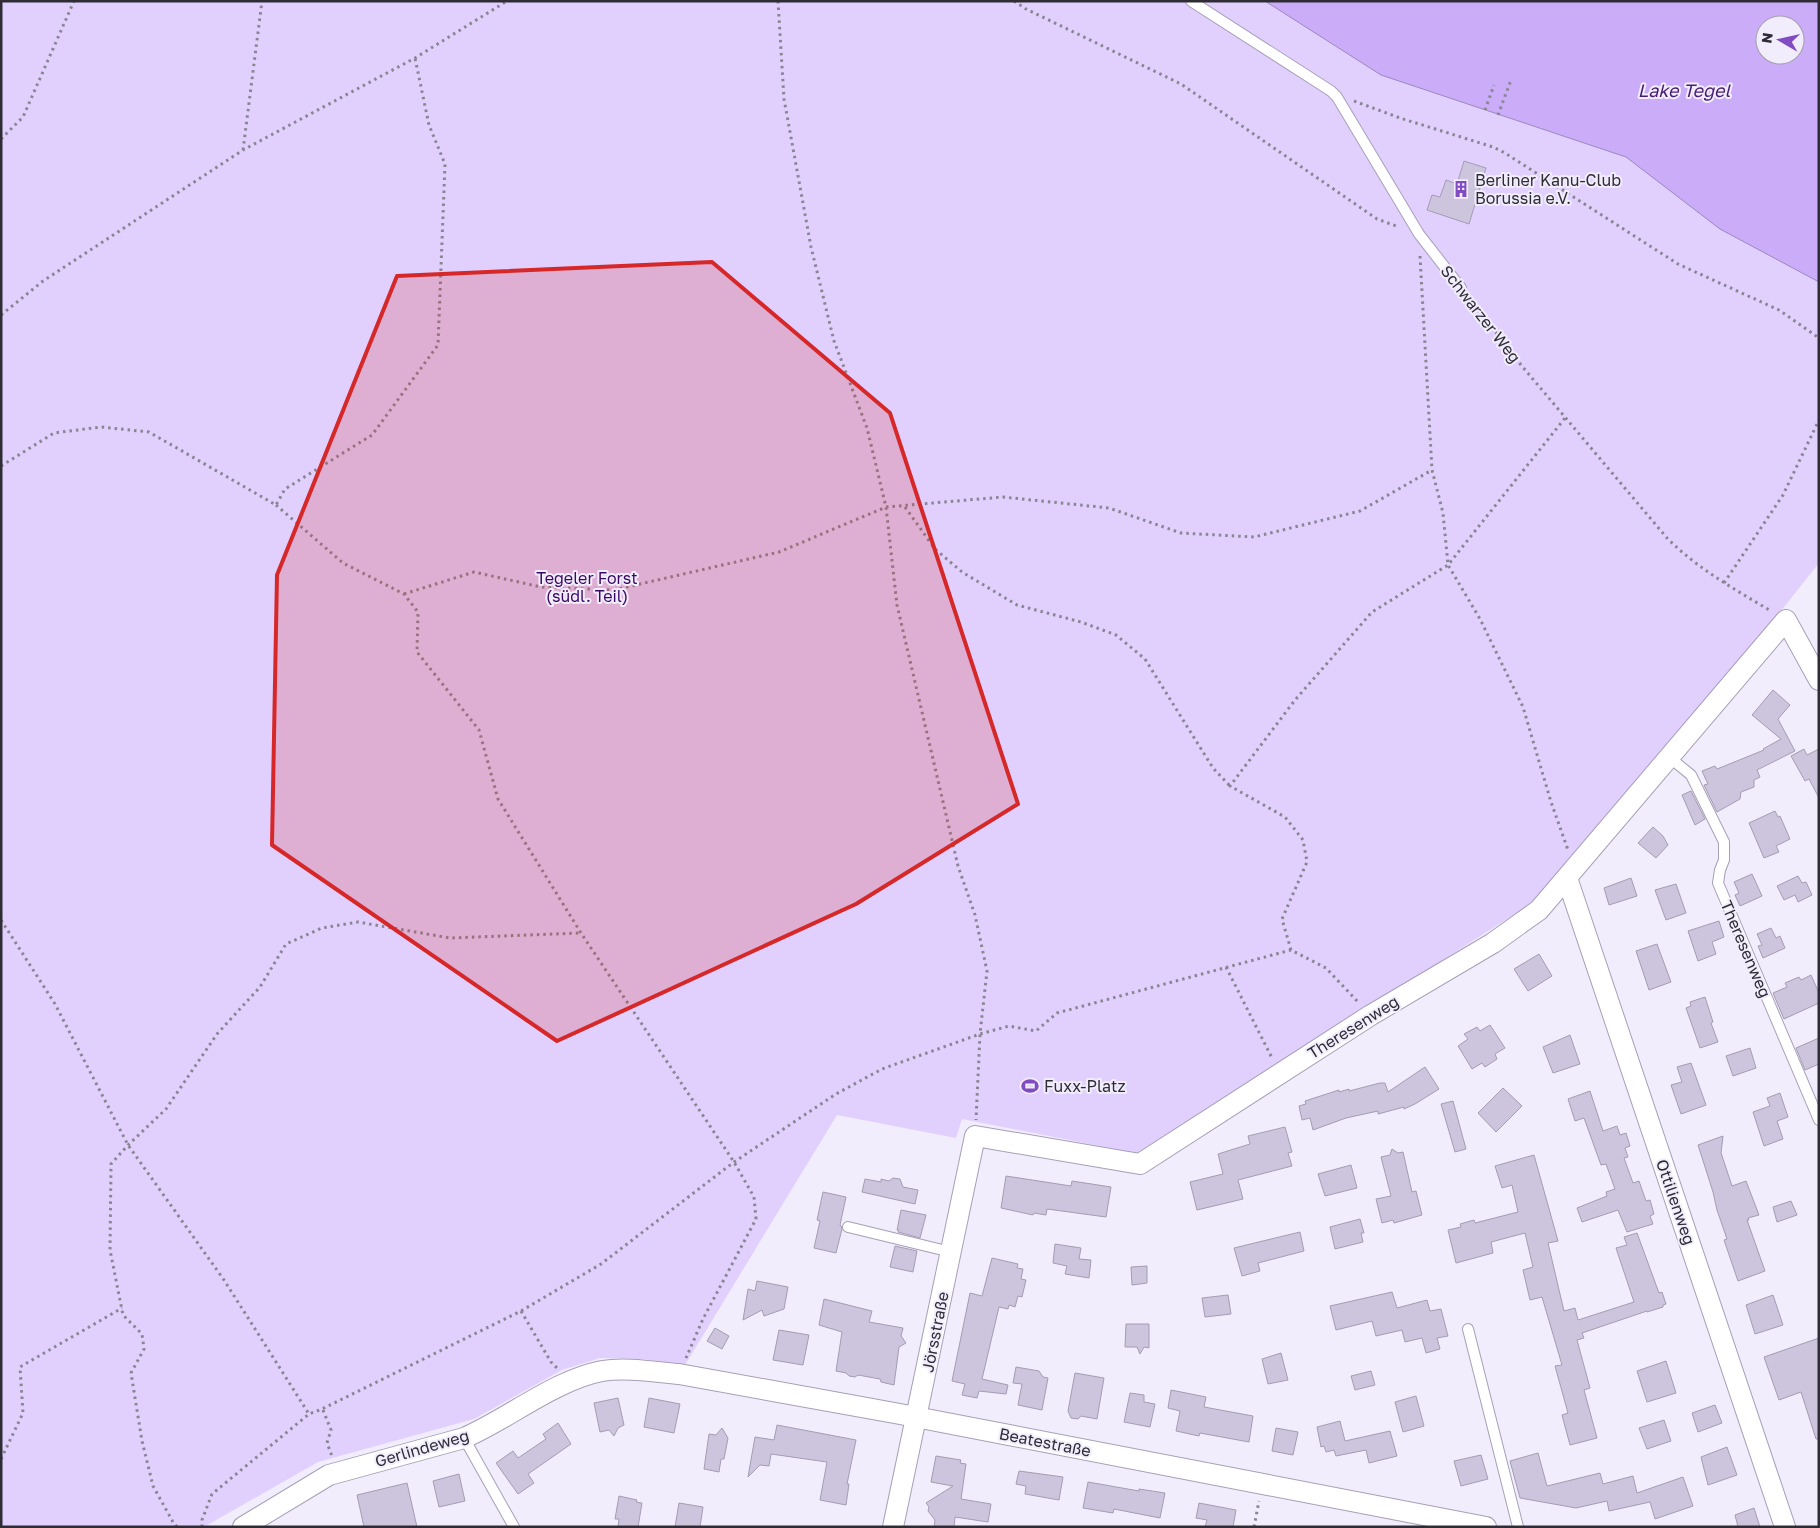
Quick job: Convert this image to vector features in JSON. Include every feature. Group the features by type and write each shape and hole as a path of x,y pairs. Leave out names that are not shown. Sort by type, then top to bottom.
{"street":[{"name":"Theresenweg","path":"974,1136 1140,1164 1371,1015 1493,943 1539,910 1786,620"},
{"path":"1786,620 1819,680"},
{"name":"Ottilienweg","path":"1566,878 1785,1527"},
{"name":"Jörsstraße","path":"893,1527 974,1136"},
{"name":"Beatestraße","path":"603,1371 642,1370 679,1374 917,1417 1486,1527"},
{"name":"Gerlindeweg","path":"243,1527 329,1475 464,1438 482,1430 569,1381 603,1371"}],"lane":[{"name":"Schwarzer Weg","path":"1191,1 1331,91 1346,109 1419,234 1461,288"},
{"name":"Theresenweg","path":"1669,757 1691,775 1724,842 1724,860 1718,883 1819,1120"},
{"path":"848,1227 951,1252"},
{"path":"1468,1329 1518,1527"},
{"path":"464,1438 514,1527"}],"path":[{"path":"1,139 23,117 74,1"},
{"path":"243,150 262,1"},
{"path":"1,315 44,281 243,150 415,58 507,1"},
{"path":"778,1 784,99 811,247 834,341 867,428 886,507 898,605 958,866 975,915 987,972 980,1034 974,1136"},
{"path":"1014,1 1026,9 1181,84 1377,219 1419,234 1432,470 1443,513 1448,565 1480,619 1523,707 1551,802 1569,851 1566,878"},
{"path":"276,505 285,489 372,435 438,345 445,164 429,125 415,58"},
{"path":"1498,115 1511,80"},
{"path":"1485,110 1494,85"},
{"path":"1331,91 1400,118 1493,147 1505,153 1678,264 1779,310 1819,338"},
{"name":"Schwarzer Weg","path":"1461,288 1521,365 1667,538 1694,563 1786,620"},
{"path":"1230,786 1295,700 1372,612 1448,565 1565,418"},
{"path":"1724,583 1783,495 1819,420"},
{"path":"1,466 54,433 101,427 149,432 276,505 344,563 404,594 418,612 417,652 479,730 498,799 581,933 734,1162 754,1197 756,1220 703,1319 679,1374"},
{"path":"404,594 474,572 541,587 614,590 779,552 886,507 1003,496 1109,508 1181,533 1254,537 1360,511 1432,470"},
{"path":"905,506 935,549 962,572 1017,605 1081,622 1116,635 1146,659 1213,768 1230,786 1285,817 1303,840 1307,862 1282,919 1292,950"},
{"path":"1,920 55,1004 128,1144 224,1280 309,1414"},
{"path":"177,1527 153,1486 142,1441 131,1373 144,1349 142,1334 123,1315 110,1250 111,1164 128,1144 166,1109 217,1034 260,987 286,944 322,928 358,922 450,938 581,933"},
{"path":"202,1527 202,1520 212,1494 309,1414 522,1311 601,1264 734,1162 836,1094 882,1069 980,1034 1009,1026 1036,1031 1057,1013 1292,950 1326,968 1371,1015"},
{"path":"1226,967 1279,1073"},
{"path":"1,1459 23,1413 20,1367 122,1308"},
{"path":"522,1311 551,1362 569,1381"},
{"path":"322,1409 331,1430 327,1443 338,1473"},
{"path":"1254,1527 1262,1483"}],"highlighted area":[{"path":"712,262 890,413 1018,804 856,904 557,1041 272,845 277,575 397,276"}],"green space":[{"name":"Tegeler Forst (südl. Teil)","path":"1,1 1265,1 1381,75 1626,157 1720,229 1819,282 1819,563 1780,612 1532,903 1140,1154 962,1119 956,1138 837,1115 685,1365 642,1359 600,1358 562,1370 474,1419 318,1462 204,1527 1,1527"}],"water":[{"name":"Lake Tegel","path":"1265,1 1819,1 1819,282 1720,229 1626,157 1381,75"}],"building":[{"name":"Berliner Kanu-Club Borussia e.V.","path":"1464,161 1486,168 1469,224 1427,210 1432,195 1440,197 1446,180 1457,184"},
{"path":"1773,690 1790,705 1778,719 1795,751 1757,770 1760,777 1754,780 1754,787 1741,792 1740,799 1717,812 1704,785 1708,784 1702,771 1715,766 1717,769 1764,750 1781,739 1752,715"},
{"path":"1804,749 1807,755 1819,749 1819,798 1809,779 1805,781 1791,756"},
{"path":"1691,791 1705,819 1695,825 1682,795"},
{"path":"1775,811 1778,817 1780,816 1790,839 1776,846 1779,852 1764,858 1749,823"},
{"path":"1653,827 1663,836 1668,845 1656,858 1638,843"},
{"path":"1752,874 1762,896 1740,906 1735,895 1739,893 1734,882"},
{"path":"1798,876 1802,883 1806,882 1812,895 1798,902 1795,895 1784,900 1777,886"},
{"path":"1631,878 1637,896 1609,905 1604,888"},
{"path":"1676,884 1686,913 1666,920 1655,890"},
{"path":"1719,921 1724,937 1712,942 1716,954 1698,961 1688,931"},
{"path":"1771,928 1776,938 1780,936 1785,948 1763,958 1758,946 1762,945 1757,934"},
{"path":"1657,944 1671,982 1649,990 1636,951"},
{"path":"1539,954 1552,976 1528,991 1514,969"},
{"path":"1811,975 1819,993 1819,1003 1784,1019 1773,993 1787,987 1785,983 1799,977 1801,980"},
{"path":"1705,997 1718,1042 1700,1048 1686,1008 1691,1006 1690,1002"},
{"path":"1490,1025 1505,1048 1495,1054 1497,1059 1485,1067 1482,1063 1472,1069 1458,1046 1468,1039 1464,1034 1477,1027 1480,1031"},
{"path":"1570,1035 1580,1064 1553,1073 1543,1047"},
{"path":"1819,1038 1819,1064 1805,1070 1796,1048"},
{"path":"1750,1048 1756,1068 1733,1076 1726,1056"},
{"path":"1691,1063 1706,1105 1681,1114 1671,1085 1682,1082 1677,1067"},
{"path":"1425,1067 1439,1089 1404,1109 1404,1107 1378,1114 1378,1111 1346,1118 1313,1130 1310,1118 1302,1120 1299,1106 1306,1104 1305,1101 1339,1090 1339,1092 1349,1089 1349,1091 1380,1083 1385,1083 1388,1092"},
{"path":"1503,1088 1522,1106 1496,1132 1478,1113"},
{"path":"1590,1091 1603,1131 1617,1126 1620,1135 1626,1133 1630,1146 1625,1148 1628,1157 1624,1158 1633,1183 1639,1181 1646,1201 1650,1200 1654,1214 1650,1216 1653,1224 1627,1232 1618,1210 1582,1222 1577,1208 1607,1196 1606,1192 1615,1189 1606,1164 1601,1165 1584,1118 1575,1121 1568,1099"},
{"path":"1780,1093 1788,1117 1777,1121 1783,1139 1764,1146 1753,1112 1770,1106 1767,1098"},
{"path":"1453,1101 1466,1149 1455,1152 1441,1104"},
{"path":"1285,1127 1292,1152 1288,1153 1292,1166 1238,1180 1243,1199 1197,1210 1190,1182 1223,1174 1218,1154 1250,1144 1248,1136"},
{"path":"1723,1136 1721,1153 1732,1186 1746,1181 1759,1215 1747,1220 1765,1271 1738,1281 1724,1240 1727,1239 1698,1145"},
{"path":"1392,1149 1398,1153 1403,1152 1412,1192 1416,1191 1422,1215 1394,1223 1393,1220 1382,1223 1376,1199 1391,1196 1381,1157 1390,1155"},
{"path":"1534,1155 1558,1241 1548,1243 1564,1311 1575,1308 1578,1320 1634,1302 1616,1248 1627,1245 1624,1237 1637,1233 1659,1293 1662,1292 1666,1304 1663,1307 1582,1333 1584,1338 1577,1340 1590,1388 1584,1390 1597,1438 1570,1445 1562,1415 1568,1413 1555,1366 1562,1365 1542,1297 1530,1300 1523,1270 1533,1267 1525,1233 1491,1242 1493,1253 1456,1263 1448,1230 1461,1227 1460,1224 1474,1220 1475,1223 1518,1212 1512,1185 1502,1188 1495,1166"},
{"path":"1351,1165 1357,1188 1325,1196 1318,1174"},
{"path":"1006,1176 1071,1186 1072,1181 1111,1187 1106,1217 1047,1209 1046,1215 1034,1213 1033,1215 1001,1208"},
{"path":"893,1178 900,1179 903,1187 918,1190 915,1204 862,1192 865,1179 881,1182 881,1179 889,1181"},
{"path":"823,1192 846,1197 840,1225 842,1229 836,1253 814,1248 820,1221 817,1220"},
{"path":"1791,1201 1797,1215 1777,1222 1773,1207"},
{"path":"901,1210 926,1215 920,1238 898,1232"},
{"path":"1360,1219 1364,1233 1361,1233 1363,1242 1335,1249 1330,1227"},
{"path":"1300,1232 1304,1251 1258,1263 1260,1271 1242,1276 1234,1248"},
{"path":"1055,1244 1081,1248 1079,1259 1091,1260 1089,1278 1065,1274 1067,1266 1053,1263"},
{"path":"895,1246 917,1251 913,1272 890,1267"},
{"path":"992,1258 1018,1264 1017,1268 1023,1269 1021,1279 1026,1280 1022,1297 1018,1296 1015,1307 1009,1305 1008,1309 999,1307 982,1379 1008,1385 1006,1394 979,1391 977,1398 962,1395 965,1384 952,1381 970,1293 982,1296"},
{"path":"1147,1266 1147,1283 1132,1285 1131,1267"},
{"path":"757,1281 788,1287 784,1309 764,1316 762,1310 743,1320 748,1289 755,1291"},
{"path":"1392,1292 1397,1308 1427,1300 1430,1311 1441,1309 1448,1336 1437,1338 1440,1349 1426,1353 1422,1338 1405,1342 1402,1330 1376,1336 1372,1321 1336,1330 1330,1306"},
{"path":"1228,1295 1231,1314 1205,1317 1202,1298"},
{"path":"1773,1295 1783,1325 1755,1334 1746,1305"},
{"path":"824,1299 872,1311 869,1322 903,1328 901,1336 906,1343 899,1347 894,1385 881,1382 880,1379 858,1375 855,1377 849,1376 846,1373 836,1371 842,1332 819,1325"},
{"path":"1126,1324 1149,1324 1149,1348 1144,1347 1140,1354 1137,1347 1125,1347"},
{"path":"715,1328 729,1336 722,1349 707,1341"},
{"path":"779,1330 809,1335 803,1365 773,1360"},
{"path":"1819,1338 1819,1439 1816,1439 1801,1392 1779,1400 1764,1357"},
{"path":"1281,1353 1288,1380 1268,1384 1262,1359"},
{"path":"1666,1361 1676,1393 1647,1402 1637,1371"},
{"path":"1016,1367 1039,1371 1043,1377 1048,1378 1042,1410 1018,1405 1022,1384 1013,1383"},
{"path":"1371,1371 1375,1385 1355,1390 1351,1376"},
{"path":"1075,1373 1104,1378 1097,1419 1081,1416 1078,1419 1071,1418 1068,1411"},
{"path":"1171,1390 1206,1397 1204,1407 1253,1416 1249,1442 1200,1433 1199,1436 1176,1431 1180,1411 1168,1408"},
{"path":"1130,1393 1144,1395 1144,1402 1155,1404 1150,1427 1124,1422"},
{"path":"1416,1396 1424,1426 1403,1432 1395,1402"},
{"path":"618,1398 624,1425 618,1428 614,1436 609,1430 600,1432 594,1403"},
{"path":"649,1398 680,1404 674,1433 644,1427"},
{"path":"1715,1405 1722,1423 1698,1432 1692,1413"},
{"path":"1664,1420 1671,1441 1647,1449 1639,1428"},
{"path":"1340,1421 1345,1441 1390,1431 1397,1456 1369,1463 1366,1450 1336,1456 1334,1450 1326,1452 1324,1446 1321,1447 1317,1427"},
{"path":"558,1423 571,1444 528,1474 534,1483 518,1494 496,1463 513,1451 518,1458 546,1439 543,1434"},
{"path":"777,1425 856,1440 847,1484 849,1484 846,1505 820,1500 827,1462 771,1454 769,1466 760,1465 748,1477 755,1437 774,1440"},
{"path":"722,1428 728,1438 724,1459 721,1459 719,1472 704,1469 709,1434 716,1435"},
{"path":"1276,1428 1298,1432 1293,1455 1272,1451"},
{"path":"1727,1447 1737,1475 1708,1485 1701,1457"},
{"path":"1538,1453 1547,1486 1600,1473 1603,1484 1633,1476 1637,1493 1683,1477 1693,1506 1655,1519 1650,1502 1609,1511 1607,1501 1576,1508 1520,1498 1510,1461"},
{"path":"1481,1455 1488,1479 1461,1486 1454,1461"},
{"path":"936,1456 961,1460 960,1463 966,1464 961,1499 991,1504 988,1522 955,1517 954,1527 934,1527 935,1520 928,1511 929,1507 926,1503 953,1486 931,1482"},
{"path":"1019,1471 1063,1477 1059,1500 1025,1494 1026,1486 1016,1484"},
{"path":"459,1474 465,1501 439,1507 433,1481"},
{"path":"1088,1482 1139,1491 1139,1489 1165,1493 1160,1518 1114,1509 1113,1513 1083,1508"},
{"path":"407,1483 417,1527 364,1527 357,1495"},
{"path":"619,1496 642,1503 638,1527 618,1527 619,1519 615,1519"},
{"path":"679,1503 703,1507 700,1527 675,1527"},
{"path":"1199,1503 1236,1510 1233,1527 1205,1527 1207,1520 1196,1518"},
{"path":"1754,1508 1760,1527 1738,1527 1735,1515"}],"place":[{"name":"Berliner Kanu-Club Borussia e.V.","path":"1461,189"},
{"name":"Fuxx-Platz","path":"1030,1086"}]}
